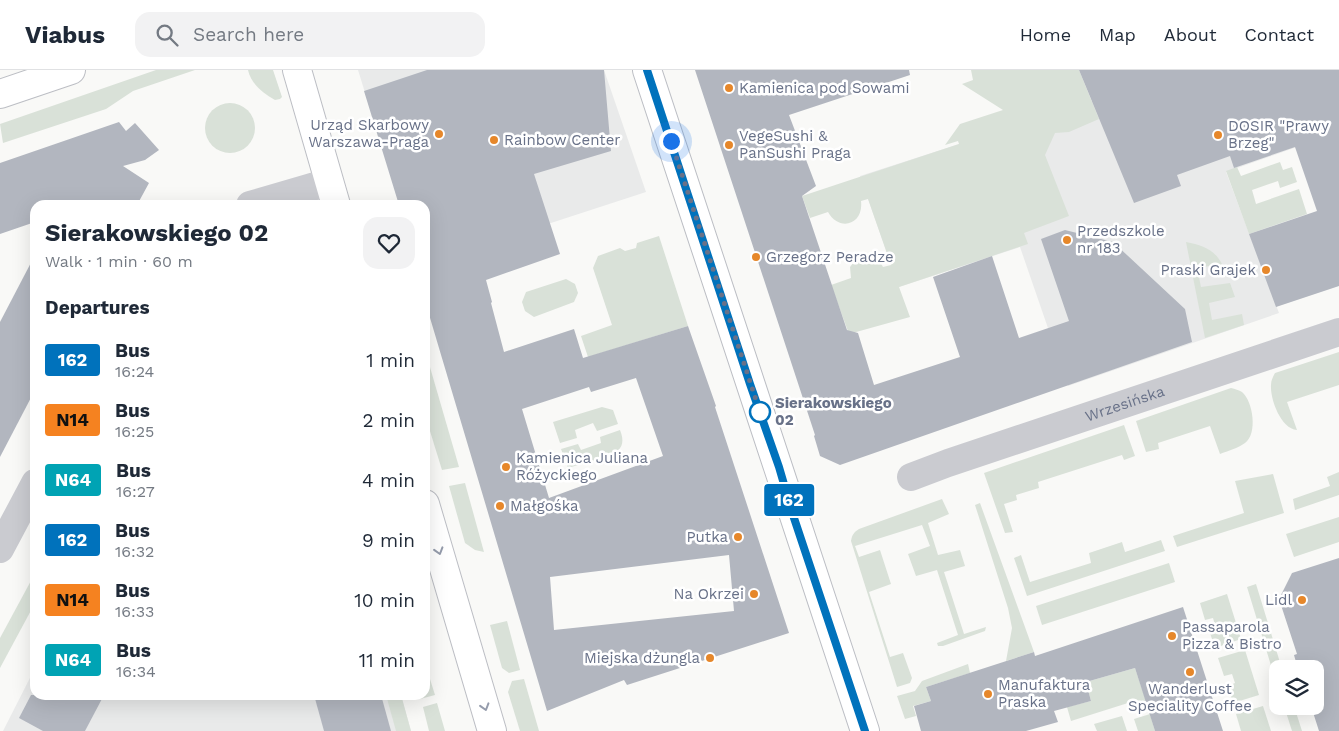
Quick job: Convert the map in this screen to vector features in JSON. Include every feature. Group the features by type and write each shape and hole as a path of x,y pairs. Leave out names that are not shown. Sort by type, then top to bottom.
{"street":[{"path":"0,94 71,70"},
{"path":"285,200 333,193 296,70"},
{"path":"647,70 865,731"},
{"name":"Wrzesińska","path":"911,477 1339,332"},
{"path":"0,549 30,492"},
{"path":"430,521 492,731"}],"shaded area":[{"path":"156,70 195,70 133,91 106,109 3,143 0,124"},
{"path":"248,70 273,70 282,97 275,100 262,91 252,80"},
{"name":"Rainbow Center","path":"358,70 604,70 646,192 430,262 430,200 422,200 371,112"},
{"path":"971,70 1079,70 1099,119 1069,132 1055,133 1045,155 1069,216 1024,233 1028,244 899,287 910,317 849,334 831,285 851,278 850,267 857,258 872,257 881,263 883,267 891,265 868,199 861,201 859,216 850,223 844,224 838,222 828,212 810,218 802,196 959,144 958,141 945,145 960,124 1003,110 962,84 973,80"},
{"name":"Przedszkole nr 183","path":"1092,101 1339,132 1226,172 1279,313 1068,386 1020,247 899,287 860,176"},
{"path":"225,103 235,103 248,110 255,123 255,133 248,146 235,153 225,153 216,149 209,142 205,133 205,123 209,114 216,107"},
{"path":"1280,162 1283,170 1292,167 1297,182 1280,188 1278,181 1252,190 1256,204 1299,189 1307,214 1249,234 1226,171 1237,167 1241,176"},
{"path":"659,236 688,326 588,357 581,336 612,325 593,268 598,256 620,248 625,251 636,248 637,243"},
{"path":"1186,242 1207,248 1222,264 1197,268 1201,287 1230,283 1235,297 1209,303 1212,320 1242,314 1244,325 1205,338"},
{"path":"566,279 575,284 578,293 574,302 534,317 525,311 522,302 526,292"},
{"path":"1339,352 1339,385 1287,402 1297,430 1286,425 1281,419 1272,398 1271,383 1275,373"},
{"path":"430,367 459,467 442,470 430,431"},
{"path":"1231,388 1242,392 1246,396 1251,410 1252,432 1245,443 1220,454 1210,426 1158,443 1159,449 1146,452 1136,421"},
{"path":"602,407 613,410 618,424 597,431 593,423 575,430 577,438 560,443 553,422"},
{"path":"1124,425 1135,456 1124,460 1122,455 1038,482 1039,488 1016,495 1017,500 1004,504 1013,532 1005,533 984,473"},
{"path":"620,430 622,443 617,451 568,468 561,449 578,444 581,450 601,443 600,437"},
{"path":"1339,472 1339,495 1295,510 1293,499 1330,486 1327,477"},
{"path":"1273,474 1284,513 1177,547 1173,536 1244,513 1235,481"},
{"path":"465,483 484,552 475,550 465,543 449,486"},
{"path":"942,499 949,514 928,523 938,555 960,550 965,566 944,572 964,634 986,627 985,631 943,646 938,646 937,643 958,635 937,570 916,576 908,554 930,546 922,525 855,546 859,557 880,550 891,584 869,592 890,657 903,653 912,678 910,683 897,687 851,539 859,529"},
{"path":"980,503 1034,652 1006,661 1012,628 1008,608 975,505"},
{"path":"1339,517 1339,542 1294,557 1286,534"},
{"path":"1161,540 1165,551 1027,596 1014,558 1021,555 1030,582 1091,563 1089,553 1122,542 1125,552"},
{"path":"1169,563 1175,582 1042,625 1036,606"},
{"path":"30,583 30,612 0,668 0,638"},
{"path":"1256,584 1279,660 1269,660 1247,587"},
{"path":"1227,594 1241,639 1215,648 1209,630 1216,628 1213,618 1205,620 1200,603"},
{"path":"507,621 520,670 509,673 502,668 490,625"},
{"path":"1245,650 1259,695 1233,703 1228,686 1235,683 1232,674 1224,676 1218,658"},
{"path":"968,664 970,673 926,687 931,701 913,706 916,716 905,719 897,696 915,691 922,681"},
{"path":"1135,668 1146,701 1129,707 1128,703 1071,721 1067,707 1091,701 1086,682"},
{"path":"30,678 30,700 402,700 411,731 3,731"},
{"path":"430,679 435,695 430,696"},
{"path":"524,679 539,731 520,731 508,692 512,681"},
{"path":"387,700 402,700 411,731 396,731"},
{"path":"437,703 445,731 429,731 423,707"},
{"path":"1263,706 1271,731 1241,731 1236,714"},
{"path":"1150,714 1155,731 1138,731 1134,719"},
{"path":"1287,715 1297,715 1302,731 1292,731"},
{"path":"1122,716 1127,731 1097,731 1094,724"}],"building":[{"path":"427,70 604,70 611,151 534,174 560,254 486,280 504,352 574,329 583,358 688,326 716,406 789,633 627,685 624,680 547,711 430,318 430,200 397,200 364,91","holes":["636,378 663,456 549,498 522,409 589,387 591,392","729,555 734,611 554,630 550,577"]},
{"path":"695,70 909,70 910,75 789,115 816,186 802,196 847,330 858,333 874,385 960,357 933,277 992,256 1019,338 1069,321 1041,239 1065,230 1113,242 1185,309 1192,342 840,465 820,456 815,435"},
{"name":"DOSIR \"Prawy Brzeg\"","path":"1079,70 1339,70 1339,286 1276,307 1249,234 1317,211 1295,147 1234,168 1230,156 1177,175 1181,186 1134,203"},
{"path":"119,122 126,131 135,123 159,150 145,160 123,166 149,183 140,200 30,200 30,224 0,234 0,163"},
{"path":"30,265 30,400 0,457 0,322"},
{"path":"1339,558 1339,731 1319,731 1314,715 1324,715 1324,660 1295,660 1294,655 1297,654 1279,599 1292,573"},
{"path":"1183,607 1223,731 1155,731 1135,668 1086,682 1091,701 1054,711 1058,722 1026,731 921,731 914,706 931,701 926,687 1034,652 1035,656"},
{"path":"30,697 30,700 101,700 85,731 43,731 19,718"},
{"path":"315,700 382,700 391,731 324,731"}],"bus line":[{"name":"162","path":"647,70 865,731"}],"place":[{"name":"Kamienica pod Sowami","path":"729,88"},
{"name":"Urząd Skarbowy Warszawa-Praga","path":"439,134"},
{"name":"DOSIR \"Prawy Brzeg\"","path":"1218,135"},
{"name":"Rainbow Center","path":"494,140"},
{"name":"VegeSushi & PanSushi Praga","path":"729,145"},
{"name":"Przedszkole nr 183","path":"1067,240"},
{"name":"Grzegorz Peradze","path":"756,257"},
{"name":"Praski Grajek","path":"1266,270"},
{"name":"Sierakowskiego 02","path":"760,412"},
{"name":"Kamienica Juliana Różyckiego","path":"506,467"},
{"name":"Małgośka","path":"500,506"},
{"name":"Putka","path":"738,537"},
{"name":"Na Okrzei","path":"754,594"},
{"name":"Lidl","path":"1302,600"},
{"name":"Passaparola Pizza & Bistro","path":"1172,636"},
{"name":"Miejska dżungla","path":"710,658"},
{"name":"Wanderlust Speciality Coffee","path":"1190,672"},
{"name":"Manufaktura Praska","path":"988,694"}],"route":[{"path":"671,141 760,412"}]}
